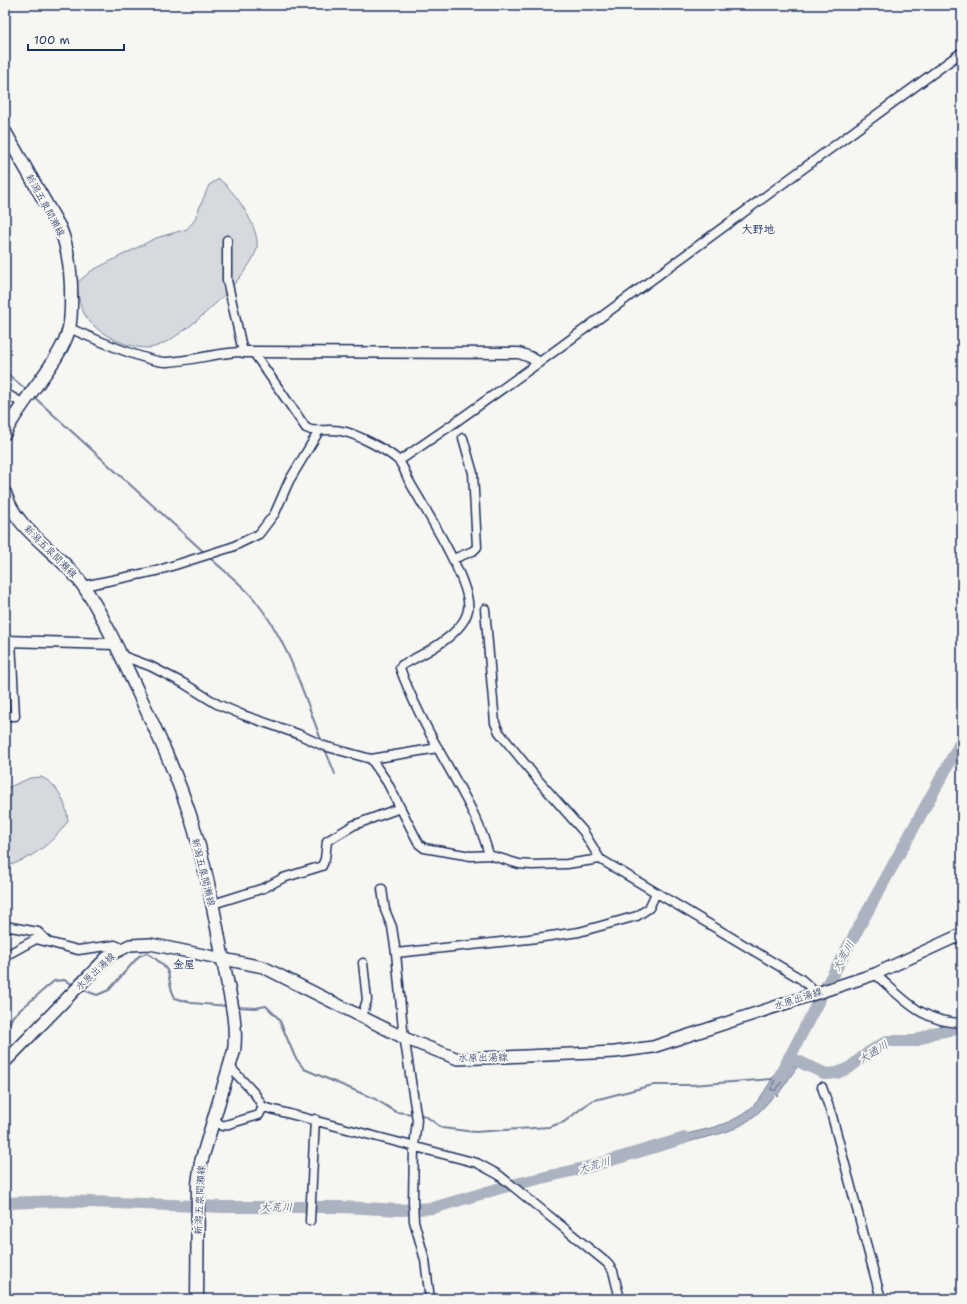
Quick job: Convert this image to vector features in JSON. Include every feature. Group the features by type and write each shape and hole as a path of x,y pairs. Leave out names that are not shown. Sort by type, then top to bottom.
{"main road":[{"name":"新潟五泉間瀬線","path":"5,132 66,241 70,264 71,292 69,328 55,358 27,396 5,433"},
{"name":"新潟五泉間瀬線","path":"5,495 20,520 74,573 97,607 169,762 190,815 213,904 232,1008 235,1041 201,1162 198,1184 197,1299"},
{"name":"水原出湯線","path":"5,1062 108,956 130,945 150,944 222,958 263,968 404,1038 458,1059 633,1050 652,1047 813,993 875,974 962,934"}],"street":[{"path":"398,461 450,426 962,52"},
{"path":"227,240 227,280 249,352 306,428 319,431 346,432 384,450 398,461 453,559 466,594 468,610 459,626 450,636 436,647 402,665 400,668 418,709 476,817 484,836 489,855"},
{"path":"69,328 151,360 162,362 203,358 222,353 249,352 519,353 538,362"},
{"path":"5,393 27,396"},
{"path":"84,586 156,571 250,540 264,529 274,513 289,481 319,431"},
{"path":"453,559 473,551 477,547 473,474 463,438"},
{"path":"485,609 495,722 499,732 539,781 583,831 600,859 801,979 811,988 813,993"},
{"path":"5,716 15,716 8,641 118,650 183,683 217,704 323,746 371,759 438,748"},
{"path":"371,759 387,782 419,844 424,848 471,856 489,855 519,864 532,865 567,864 600,859"},
{"path":"213,904 264,888 283,878 322,866 325,859 327,841 354,825 400,808"},
{"path":"382,889 385,910 392,927 404,1038 417,1114 414,1147 414,1221 425,1260 430,1299"},
{"path":"396,953 529,939 579,932 641,914 650,908 656,893"},
{"path":"5,926 38,932 48,941"},
{"path":"5,956 36,939 78,950 115,945 122,948"},
{"path":"362,1016 367,1000 363,963"},
{"path":"875,974 922,1014 937,1020 962,1023"},
{"path":"229,1066 254,1094 263,1107 315,1119 477,1163 499,1175 523,1196 584,1243 607,1264 613,1271 620,1299"},
{"path":"822,1088 832,1116 881,1299"},
{"path":"214,1119 222,1126 259,1115 263,1107"},
{"path":"310,1221 315,1119"}],"shaded area":[{"path":"219,179 239,201 255,230 257,248 252,260 242,275 211,308 176,336 160,345 148,348 131,346 104,334 90,322 81,308 77,283 91,271 156,238 187,229 194,221 209,185"},
{"path":"41,777 52,784 60,794 68,821 55,837 40,850 5,867 5,789 30,778"}],"water":[{"path":"782,1060 797,1067 777,1096 775,1094 762,1109 750,1119 739,1127 727,1132 670,1148 669,1138 724,1124 744,1114 761,1096"}],"waterway":[{"path":"5,372 28,391"},
{"path":"34,397 205,553"},
{"path":"210,558 249,593 266,615 294,668 322,742"},
{"name":"大荒川","path":"780,1076 822,994 962,740"},
{"path":"325,749 335,774"},
{"path":"81,989 97,995 109,990 139,956 147,953 167,970 175,998 192,1003 228,1006"},
{"path":"5,1032 13,1016 54,981 64,980 74,985"},
{"path":"236,1007 256,1008 266,1006 279,1019 295,1057 304,1069 375,1099 396,1112 413,1114"},
{"name":"大通川","path":"789,1057 826,1074 837,1073 849,1068 869,1052 887,1041 915,1041 933,1033 962,1028"},
{"path":"419,1114 427,1117 442,1128 475,1132 549,1127 564,1122 591,1101 653,1085 691,1085 772,1079"},
{"name":"大荒川","path":"5,1203 62,1201 224,1207 343,1207 401,1210 433,1208 504,1187 588,1167 685,1138"}],"district":[{"name":"大野地","path":"758,229"},
{"name":"金屋","path":"184,964"}]}
